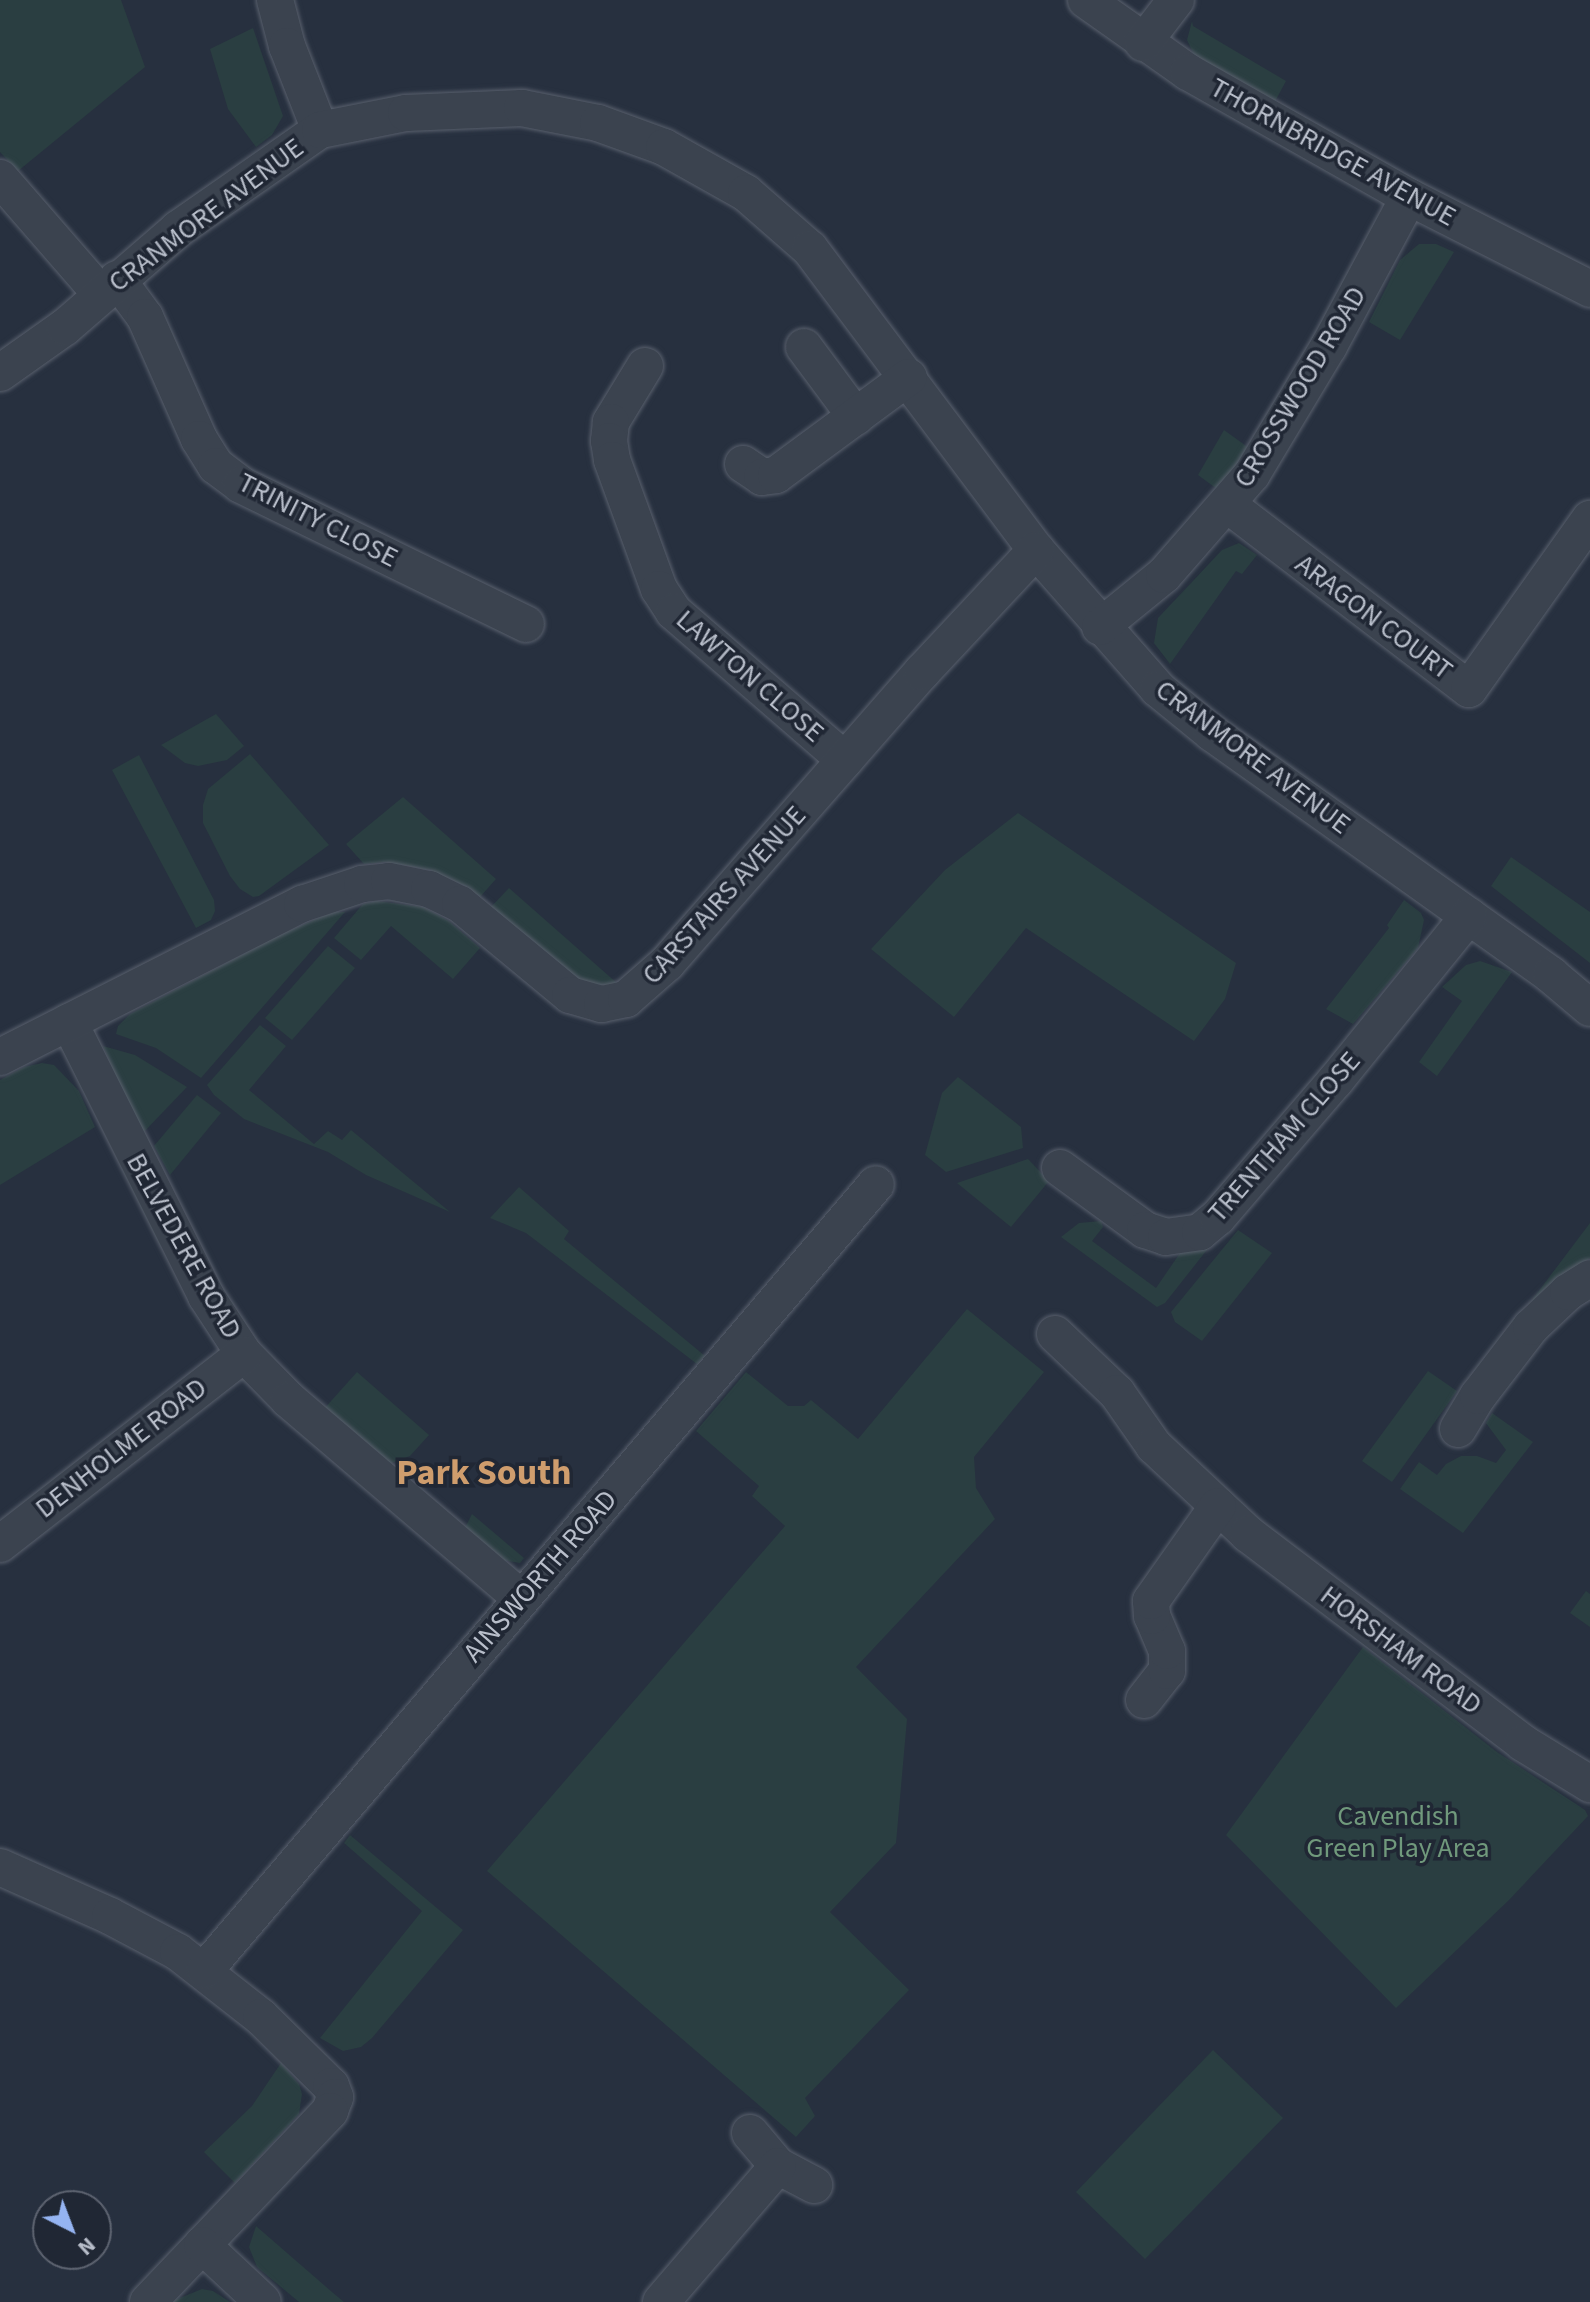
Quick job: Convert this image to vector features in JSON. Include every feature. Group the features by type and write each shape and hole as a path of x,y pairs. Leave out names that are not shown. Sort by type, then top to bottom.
{"street":[{"path":"275,0 287,46 320,130"},
{"name":"THORNBRIDGE AVENUE","path":"1086,0 1143,43 1409,197 1590,289"},
{"path":"1143,43 1176,0"},
{"name":"CRANMORE AVENUE","path":"0,373 65,327 178,229 320,130 406,113 522,108 598,123 664,147 746,193 810,249 1036,550 1100,627 1158,689 1212,733 1469,916 1590,1008"},
{"name":"TRINITY CLOSE","path":"0,178 109,287 145,317 199,439 216,466 254,491 526,624"},
{"name":"CROSSWOOD ROAD","path":"1100,627 1164,575 1228,505 1292,410 1409,197"},
{"path":"804,347 856,417"},
{"name":"LAWTON CLOSE","path":"645,366 611,422 609,441 612,460 659,589 674,612 845,760"},
{"path":"743,464 762,477 776,475 909,377"},
{"name":"ARAGON COURT","path":"1228,505 1469,689 1590,519"},
{"name":"CARSTAIRS AVENUE","path":"0,1057 302,904 362,884 389,881 429,889 460,904 570,995 602,1004 626,999 667,963 845,760 1036,550"},
{"name":"TRENTHAM CLOSE","path":"1060,1168 1145,1230 1166,1237 1200,1232 1218,1217 1336,1080 1469,916"},
{"name":"BELVEDERE ROAD","path":"69,1022 206,1296 244,1354 289,1400 521,1598"},
{"name":"AINSWORTH ROAD","path":"205,1970 876,1184"},
{"path":"1458,1429 1478,1396 1531,1327 1568,1292 1590,1278"},
{"name":"HORSHAM ROAD","path":"1055,1334 1095,1369 1154,1446 1248,1534 1523,1743 1590,1784"},
{"name":"DENHOLME ROAD","path":"0,1544 244,1354"},
{"path":"1144,1700 1167,1671 1167,1651 1152,1616 1151,1601 1218,1506"},
{"path":"0,1867 151,1936 205,1970 261,2017 331,2086 335,2097 330,2111 148,2302"},
{"path":"750,2133 778,2166 814,2185"},
{"path":"661,2302 778,2166"},
{"path":"202,2245 263,2302"}],"green space":[{"path":"0,0 121,0 145,67 18,171 0,152"},
{"path":"1192,21 1193,26 1286,81 1271,109 1196,59 1187,40"},
{"path":"253,28 283,116 272,135 256,147 228,109 210,49"},
{"path":"1419,244 1436,244 1454,252 1400,340 1369,322 1400,260"},
{"path":"1224,430 1249,448 1217,489 1198,475"},
{"path":"1239,543 1257,555 1242,574 1236,571 1170,664 1154,643 1158,618 1222,550"},
{"path":"216,714 244,746 227,760 198,766 185,763 161,745"},
{"path":"250,754 329,845 259,896 253,897 240,889 230,876 203,823 203,805 208,789"},
{"path":"139,755 214,900 215,911 211,920 196,928 112,770"},
{"path":"403,797 496,879 480,897 465,886 430,870 385,862 364,864 346,844"},
{"path":"1018,813 1236,963 1225,999 1194,1041 1026,928 954,1017 871,949 945,870"},
{"path":"1511,857 1590,912 1590,963 1491,886"},
{"path":"509,888 618,984 588,987 490,908"},
{"path":"1404,900 1421,913 1424,920 1418,948 1353,1024 1326,1009 1389,928 1387,925"},
{"path":"377,901 423,907 449,921 480,948 453,979 391,926 361,960 334,938 363,904"},
{"path":"333,912 345,912 201,1078 156,1048 116,1034 118,1026 130,1014 279,935"},
{"path":"328,946 355,968 292,1040 265,1018"},
{"path":"1480,961 1512,972 1437,1076 1419,1062 1462,1001 1442,987 1466,965"},
{"path":"260,1025 286,1046 249,1090 314,1144 328,1131 342,1140 351,1130 450,1212 366,1175 328,1152 244,1119 214,1095 207,1085"},
{"path":"103,1046 135,1055 187,1087 141,1135"},
{"path":"42,1063 54,1065 79,1091 95,1127 0,1185 0,1080 24,1067"},
{"path":"958,1077 1021,1127 1023,1148 946,1172 925,1155 942,1093"},
{"path":"197,1095 221,1113 170,1175 154,1146"},
{"path":"1028,1159 1049,1181 1011,1227 957,1183"},
{"path":"519,1187 569,1231 564,1239 705,1356 697,1364 526,1233 490,1218"},
{"path":"1101,1221 1103,1227 1092,1241 1156,1288 1180,1253 1210,1246 1165,1303 1157,1307 1061,1237 1079,1223"},
{"path":"1590,1223 1590,1258 1534,1304 1532,1300"},
{"path":"1238,1230 1272,1253 1202,1341 1175,1322 1171,1312"},
{"path":"967,1309 1044,1372 974,1457 976,1488 995,1519 856,1667 907,1719 896,1843 830,1912 909,1990 805,2098 815,2116 796,2137 487,1871 785,1526 752,1496 759,1486 696,1431 746,1372 788,1406 804,1406 811,1400 858,1439"},
{"path":"1428,1371 1457,1391 1392,1482 1362,1461"},
{"path":"357,1372 429,1435 410,1456 389,1464 323,1410"},
{"path":"1492,1413 1533,1442 1463,1533 1400,1489 1419,1462 1437,1475 1446,1464 1461,1456 1477,1456 1496,1463 1506,1450 1486,1423"},
{"path":"472,1514 524,1558 520,1563 502,1560 465,1528"},
{"path":"1586,1591 1590,1594 1590,1627 1570,1613"},
{"name":"Cavendish Green Play Area","path":"1363,1647 1497,1752 1585,1810 1588,1816 1509,1900 1396,2008 1226,1835"},
{"path":"350,1835 463,1930 372,2038 361,2047 343,2051 320,2038 422,1911 344,1843"},
{"path":"1213,2050 1283,2118 1145,2259 1076,2192"},
{"path":"281,2063 299,2084 302,2094 299,2114 235,2183 204,2152 252,2106"},
{"path":"256,2226 344,2302 299,2302 257,2267 249,2247"},
{"path":"202,2289 213,2291 230,2302 170,2302"}],"district":[{"name":"Park South","path":"484,1473"}]}
